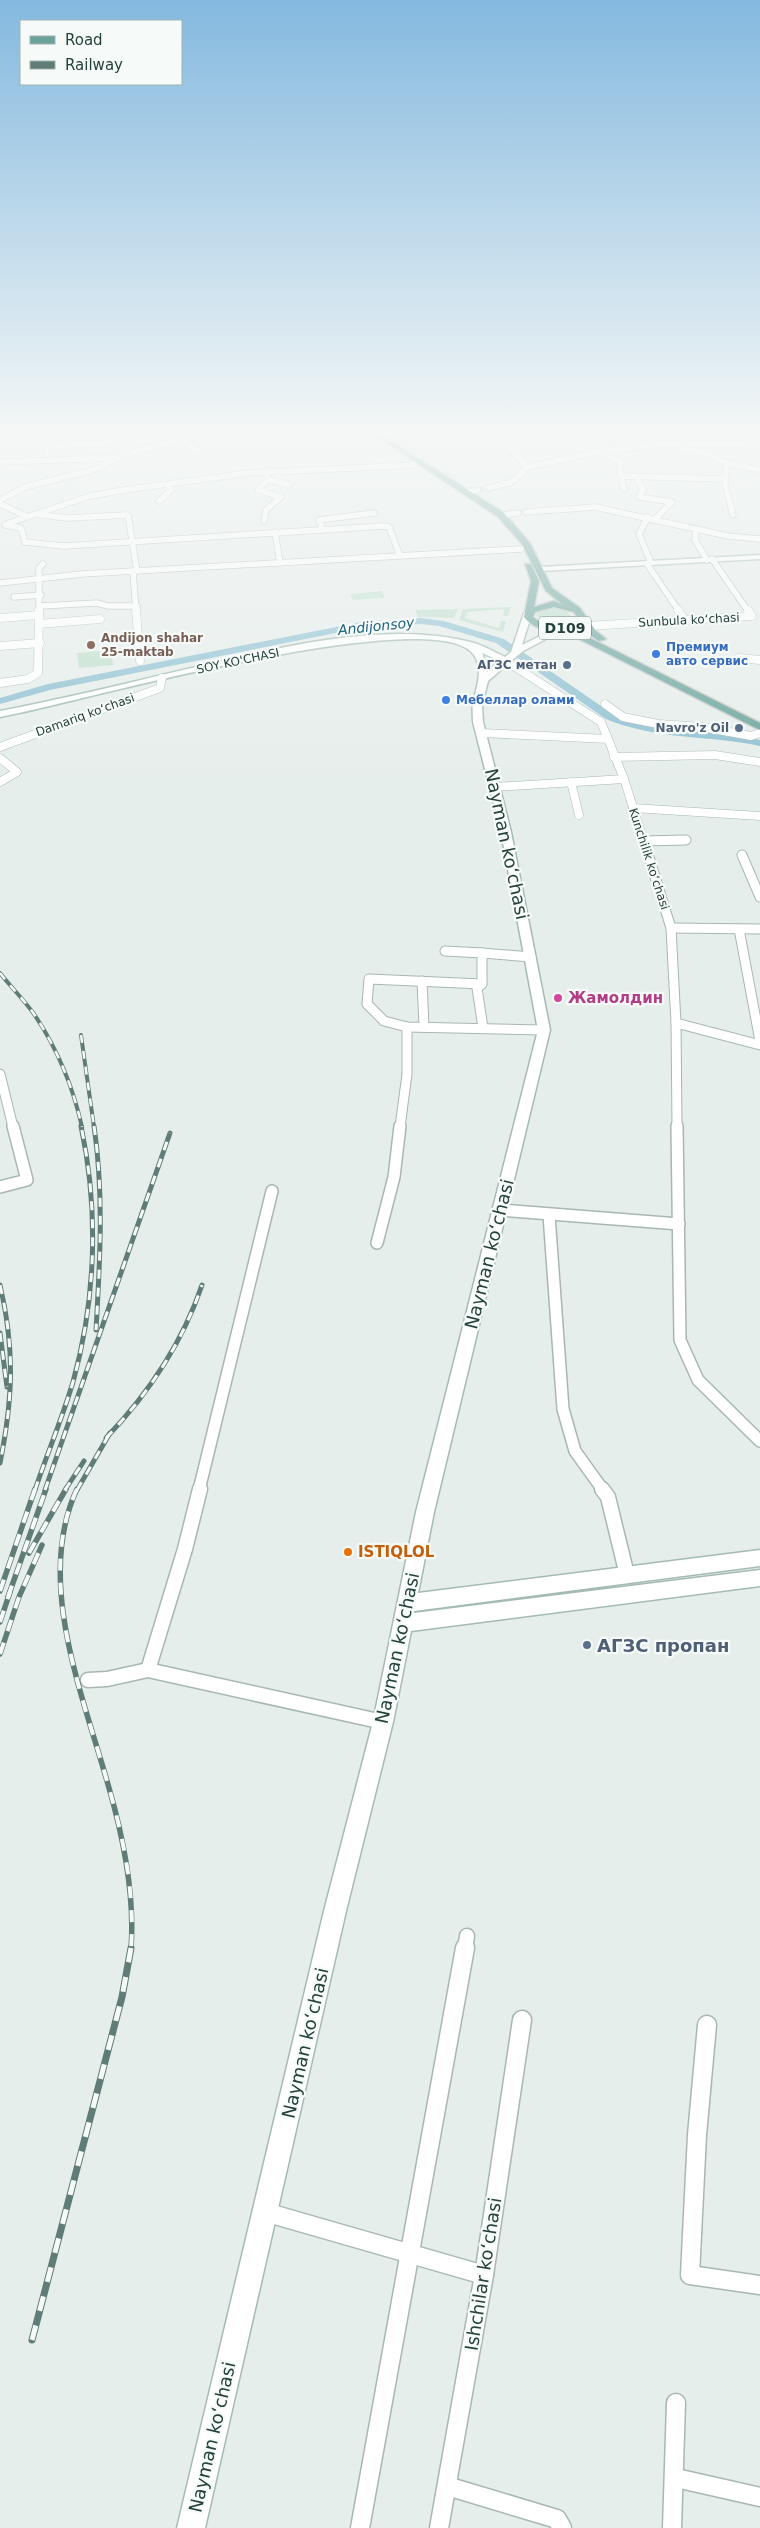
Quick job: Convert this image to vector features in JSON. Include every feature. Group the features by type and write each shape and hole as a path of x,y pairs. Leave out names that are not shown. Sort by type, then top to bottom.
{"main road":[{"name":"D109","path":"528,548 549,589 581,613 585,623 601,638 760,719"},
{"name":"D109","path":"521,549 535,581 528,617 537,625 564,628 585,623"},
{"path":"540,569 760,557"},
{"name":"D109","path":"528,613 537,606 545,605 572,608"},
{"path":"515,651 528,613"},
{"name":"D109","path":"564,628 760,727"},
{"path":"464,643 479,655 484,680 515,651 541,636 564,628"},
{"name":"SOY KO'CHASI","path":"0,714 244,658 355,641 424,636 464,643 494,652 506,661"},
{"name":"Nayman koʻchasi","path":"191,2528 335,1911 383,1722 425,1512 432,1491 544,1030 531,957 477,710 484,680"},
{"path":"407,1603 760,1558"},
{"path":"403,1623 760,1578"}],"street":[{"path":"133,548 140,661"},
{"path":"278,548 280,563"},
{"path":"397,548 400,556"},
{"path":"644,548 649,564 684,619"},
{"path":"701,548 710,559"},
{"path":"0,583 41,577 521,549"},
{"name":"Sunbula koʻchasi","path":"585,623 752,616 710,559"},
{"path":"0,683 28,679 38,673 41,577 39,568 42,564"},
{"path":"14,597 40,595"},
{"path":"40,606 97,603 108,606 137,606"},
{"path":"0,618 39,616"},
{"path":"39,624 100,619"},
{"path":"0,646 40,643"},
{"path":"739,658 760,660"},
{"name":"Kunchilik koʻchasi","path":"506,661 601,722 624,779 672,928 676,1024 680,1340 698,1380 760,1441"},
{"name":"Damariq koʻchasi","path":"0,747 160,688 162,678"},
{"path":"605,704 623,717 658,724 702,727 751,736 760,733"},
{"path":"481,733 608,739"},
{"path":"614,757 715,755 760,762"},
{"path":"0,758 17,772 15,775 0,782"},
{"path":"495,787 624,779"},
{"path":"571,782 578,815"},
{"path":"633,808 760,816"},
{"path":"643,841 686,840"},
{"path":"742,855 760,897"},
{"path":"672,928 760,929"},
{"path":"739,928 760,1041"},
{"path":"445,951 531,957"},
{"path":"482,953 482,984"},
{"path":"482,984 369,979 367,1004 378,1019 388,1024 407,1027 544,1030"},
{"path":"422,981 424,1027"},
{"path":"482,984 476,988 483,1028"},
{"path":"676,1024 760,1045"},
{"path":"376,1243 394,1177 407,1074 407,1027"},
{"path":"0,1074 28,1180 0,1187"},
{"path":"148,1670 185,1548 272,1191"},
{"path":"500,1210 550,1215 610,1217 679,1224"},
{"path":"550,1215 563,1409 575,1451 608,1497 627,1575"},
{"path":"88,1680 107,1679 148,1670 383,1722"},
{"path":"360,2528 467,1936"},
{"name":"Ishchilar koʻchasi","path":"438,2528 484,2274 522,2020"},
{"path":"707,2025 697,2135 690,2275 760,2285"},
{"path":"265,2212 484,2274"},
{"path":"672,2528 676,2478 676,2403"},
{"path":"676,2478 760,2497"},
{"path":"447,2486 557,2519 562,2528"}],"green space":[{"path":"382,591 385,598 353,600 350,594"},
{"path":"511,607 508,616 503,616 504,609 468,612 465,618 499,628 501,621 506,621 503,632 459,620 463,609"},
{"path":"547,608 565,610 573,618 562,624 540,621 536,614"},
{"path":"458,609 454,618 418,617 415,610"},
{"path":"111,650 113,665 79,668 77,653"}],"waterway":[{"name":"Andijonsoy","path":"0,701 48,687 361,625 421,621 440,623 500,641 610,717 628,724 665,732 722,736 760,743"}],"railway":[{"path":"0,973 34,1014 50,1040 69,1083 82,1127"},
{"path":"81,1035 94,1127"},
{"path":"35,1490 73,1382 81,1351 86,1319 90,1287 92,1222 91,1190 81,1126"},
{"path":"94,1126 100,1202 100,1253 96,1330"},
{"path":"45,1490 170,1133"},
{"path":"0,1285 5,1308 10,1353 10,1395 0,1463"},
{"path":"109,1435 122,1421 163,1367 185,1327 202,1285"},
{"path":"0,1333 7,1387"},
{"path":"77,1490 109,1435"},
{"path":"106,1438 109,1435"},
{"path":"65,1490 84,1461"},
{"path":"0,1591 35,1489"},
{"path":"8,1597 46,1489"},
{"path":"29,1553 66,1489"},
{"path":"77,1489 65,1525 60,1562 62,1600 77,1678 109,1788 124,1848 130,1888 131,1949"},
{"path":"0,1654 19,1597 42,1545"},
{"path":"0,1622 10,1592"},
{"path":"32,2340 122,1997 131,1948"}],"place":[{"name":"Andijon shahar 25-maktab","path":"91,645"},
{"name":"Премиум авто сервис","path":"656,654"},
{"name":"АГЗС метан","path":"567,665"},
{"name":"Мебеллар олами","path":"446,700"},
{"name":"Navro'z Oil","path":"739,728"},
{"name":"Жамолдин","path":"558,998"},
{"name":"ISTIQLOL","path":"348,1552"},
{"name":"АГЗС пропан","path":"587,1645"}]}
